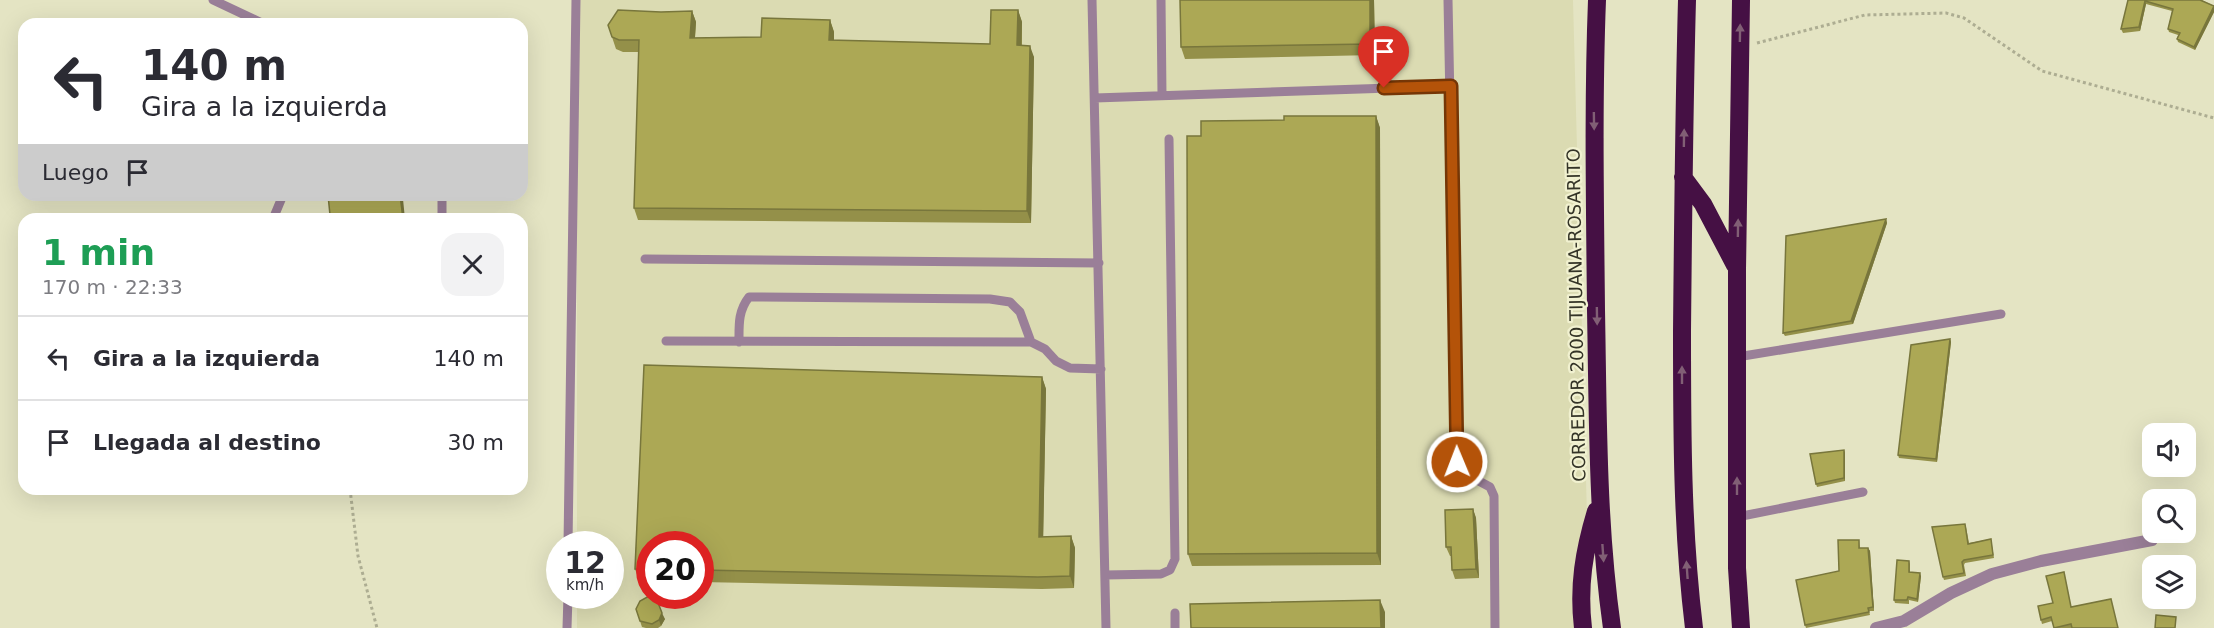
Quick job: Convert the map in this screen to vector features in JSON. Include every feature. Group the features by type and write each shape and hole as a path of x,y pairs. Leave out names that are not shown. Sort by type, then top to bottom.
{"highway":[{"path":"1589,0 1593,87"},
{"name":"CORREDOR 2000 TIJUANA-ROSARITO","path":"1597,0 1593,87 1600,498 1605,581 1612,628"},
{"path":"1687,0 1683,177 1682,476 1688,579 1694,628"},
{"path":"1741,0 1737,270 1737,568 1741,628"},
{"path":"1683,177 1702,204 1737,270"},
{"path":"1583,628 1580,602 1585,548 1600,498"}],"street":[{"path":"1876,628 1904,621 1951,592 1992,574 2041,561 2142,542"}],"lane":[{"path":"213,0 251,18"},
{"path":"568,531 576,0"},
{"path":"1092,0 1106,628"},
{"path":"1161,0 1162,95"},
{"path":"1448,0 1457,462 1464,473 1490,487 1494,496 1495,628"},
{"path":"1095,98 1451,86"},
{"path":"1105,575 1161,574 1170,570 1175,559 1169,139"},
{"path":"645,259 1099,263"},
{"path":"739,342 740,315 749,297 788,296 990,298 1010,302 1020,312 1031,342"},
{"path":"1737,357 2001,314"},
{"path":"666,341 1031,342 1045,349 1056,361 1070,368 1101,369"},
{"path":"1737,517 1863,492"},
{"path":"567,628 568,609"},
{"path":"1175,613 1175,628"}],"path":[{"path":"1740,48 1865,15 1947,13 1964,18 2042,71 2214,118"},
{"path":"351,495 358,556 377,628"}],"shaded area":[{"path":"577,0 1573,0 1590,628 577,628 577,609 624,609 624,531 577,531"}],"building":[{"path":"1180,0 1370,0 1370,44 1181,47"},
{"path":"2128,0 2200,0 2214,6 2194,47 2177,39 2180,33 2168,29 2173,9 2145,1 2139,27 2121,29"},
{"path":"618,10 692,11 690,38 761,37 762,18 830,20 829,40 990,44 991,10 1018,10 1017,45 1030,46 1027,211 634,208 639,40 619,40 612,37 608,25"},
{"path":"1284,116 1376,116 1377,553 1188,554 1187,136 1201,136 1201,121 1284,120"},
{"path":"329,201 401,201 402,213 330,213"},
{"path":"1886,219 1851,321 1783,333 1786,236"},
{"path":"1950,339 1936,459 1898,455 1911,345"},
{"path":"644,365 1042,377 1039,537 1071,536 1070,576 714,570 714,531 637,531"},
{"path":"1844,450 1844,478 1816,484 1810,454"},
{"path":"1473,509 1476,569 1452,570 1451,547 1446,547 1445,510"},
{"path":"1965,524 1968,544 1991,539 1993,555 1964,560 1962,562 1964,573 1943,577 1932,527"},
{"path":"1838,540 1859,540 1859,548 1868,548 1873,607 1868,608 1869,612 1805,625 1796,580 1839,571"},
{"path":"1897,560 1909,561 1909,572 1920,573 1917,599 1908,597 1907,600 1894,600"},
{"path":"2064,572 2071,607 2111,599 2118,628 2072,628 2071,624 2054,628 2051,617 2041,620 2038,606 2053,603 2046,576"},
{"path":"1380,600 1381,628 1191,628 1190,604"},
{"path":"636,609 660,609 662,613 659,620 652,624 640,621"},
{"path":"2156,615 2176,617 2175,628 2155,628"}],"route":[{"path":"1384,88 1451,86 1457,462"}]}
